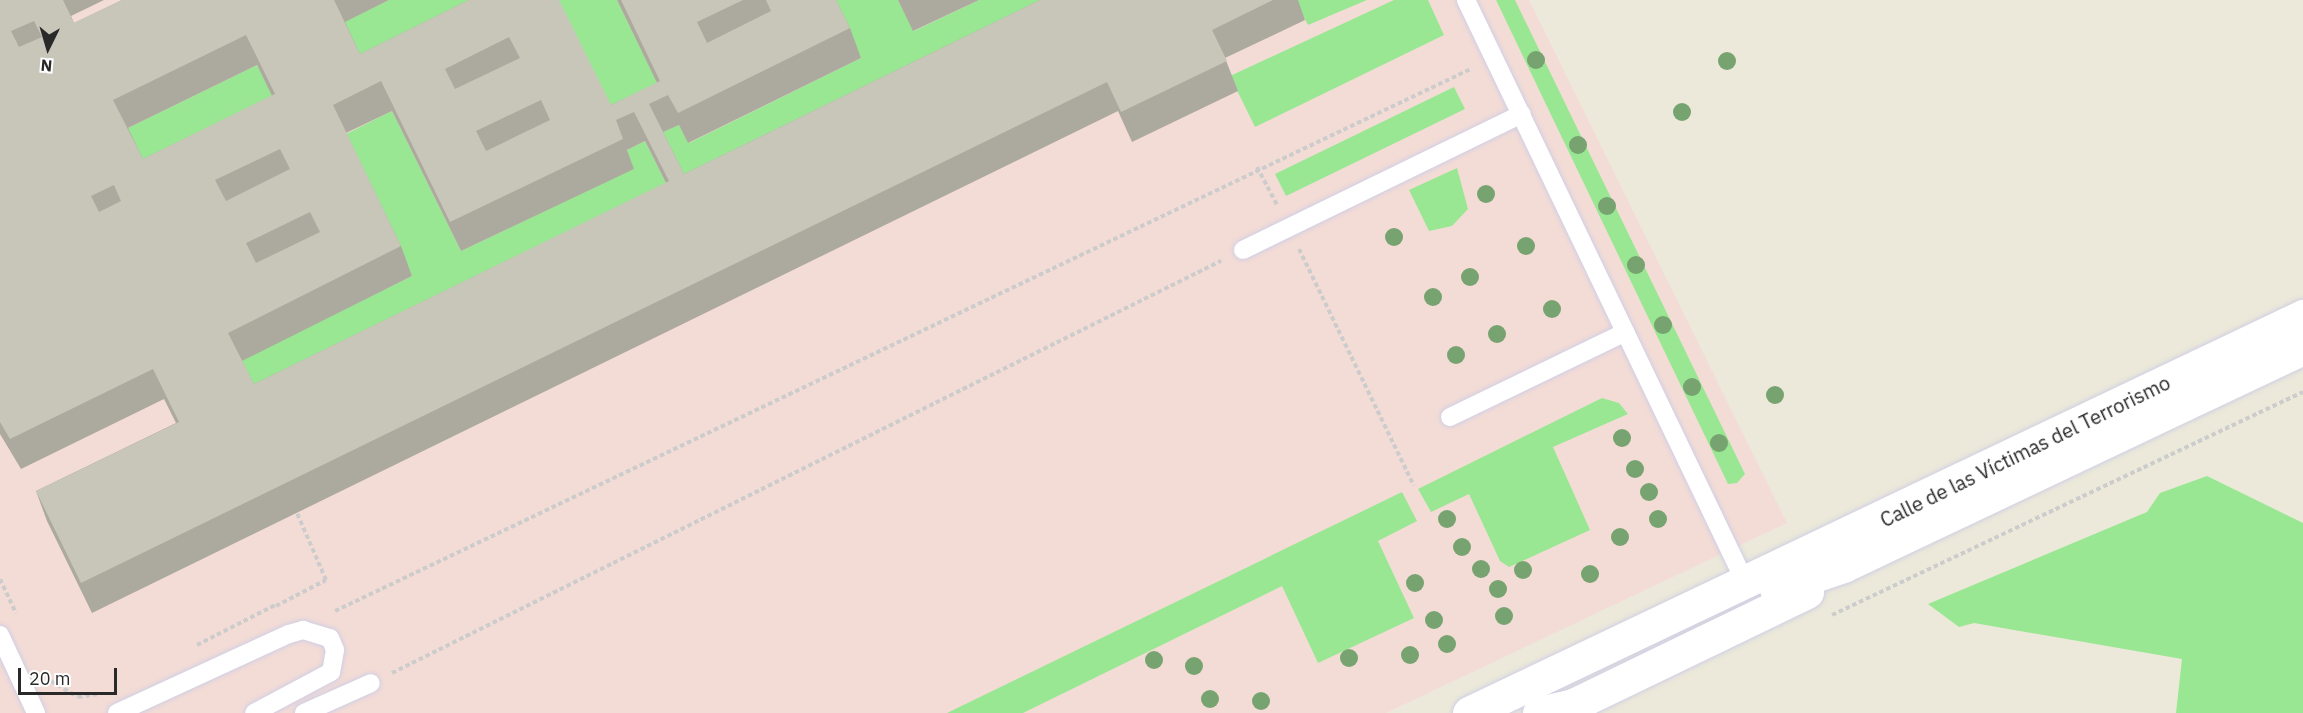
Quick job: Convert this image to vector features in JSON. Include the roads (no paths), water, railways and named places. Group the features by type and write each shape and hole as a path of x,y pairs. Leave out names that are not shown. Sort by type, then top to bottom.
{"street":[{"name":"Calle de las Víctimas del Terrorismo","path":"1469,713 1746,584 2303,316"},
{"name":"Calle de las Víctimas del Terrorismo","path":"1746,584 1779,590 1843,566 2303,348"},
{"name":"Calle de las Víctimas del Terrorismo","path":"1537,713 1573,705 1814,589 1843,566"},
{"name":"Calle de las Víctimas del Terrorismo","path":"1537,713 1573,687 1727,615 1746,584"}],"lane":[{"path":"1466,0 1746,584"},
{"path":"1243,250 1522,114"},
{"path":"1450,417 1626,332"},
{"path":"117,713 289,634 303,630 330,638 336,650 331,672 254,713"},
{"path":"0,635 36,713"},
{"path":"304,713 371,683"}]}
